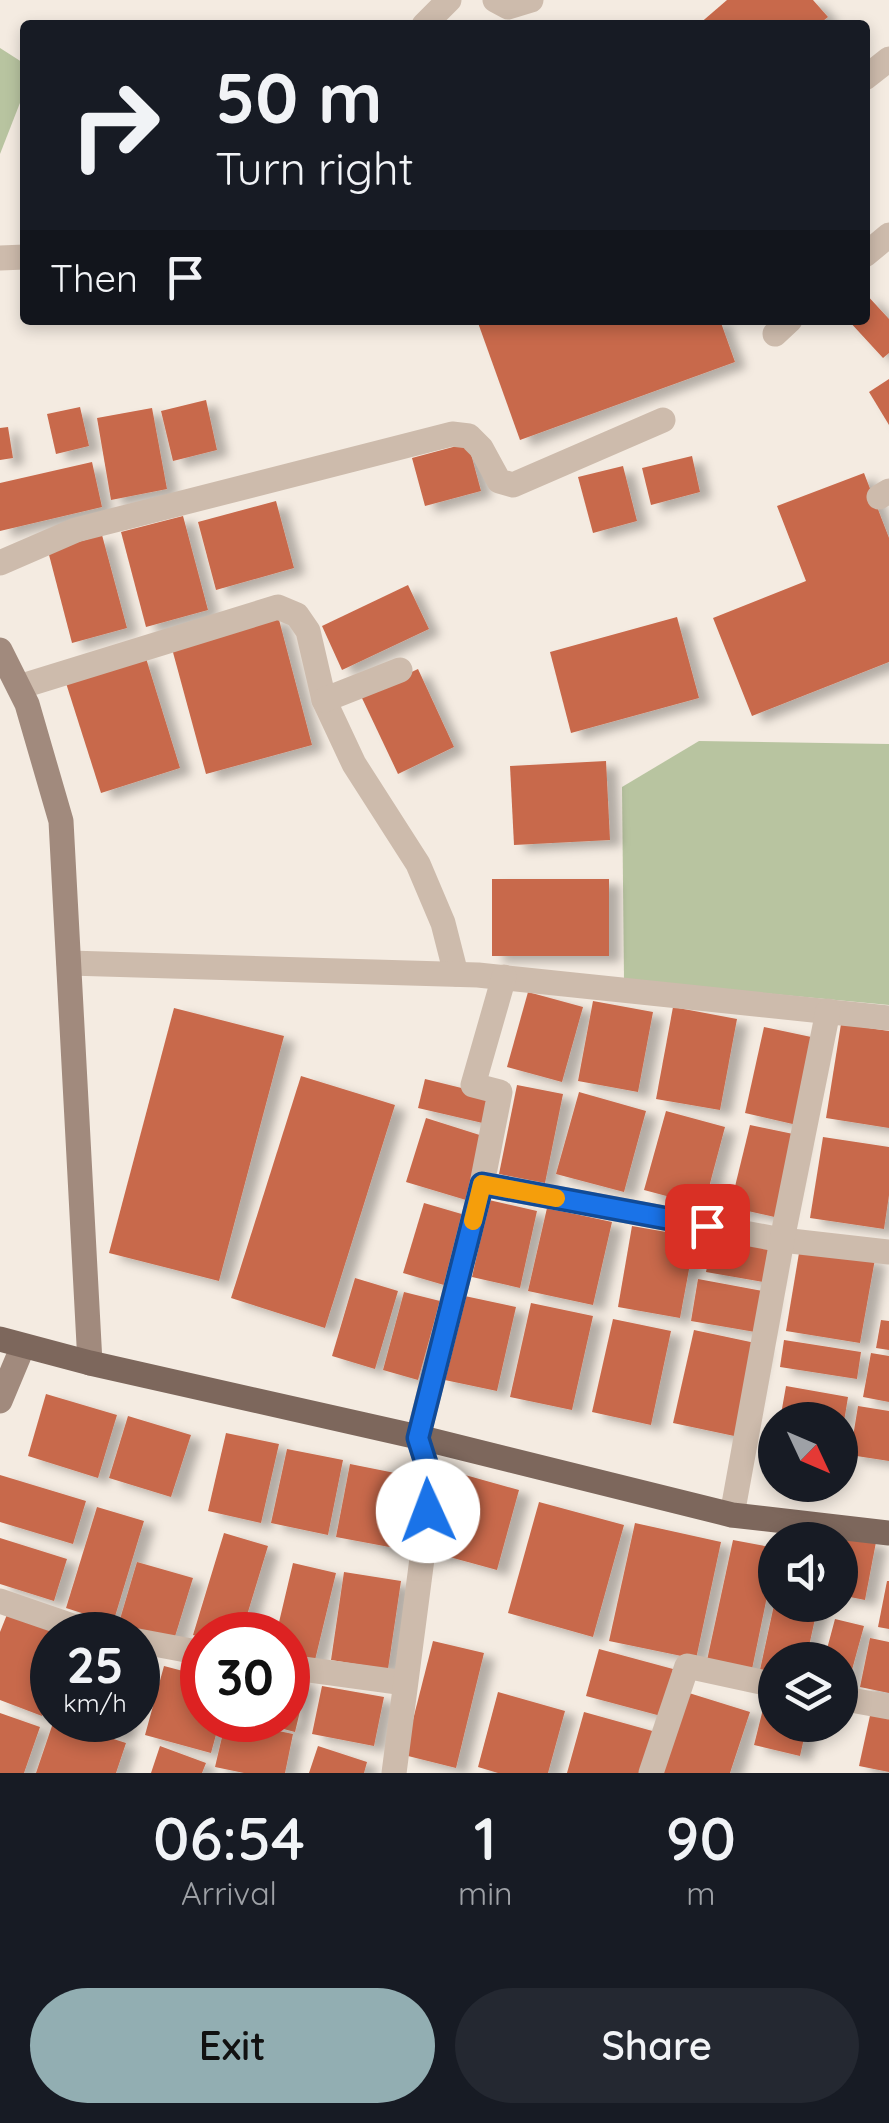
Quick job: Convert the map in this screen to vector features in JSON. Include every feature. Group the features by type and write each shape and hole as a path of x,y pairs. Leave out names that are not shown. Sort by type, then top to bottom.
{"main road":[{"path":"12,1342 732,1515 889,1533"}],"street":[{"path":"429,20 449,0"},
{"path":"495,0 508,8 531,0"},
{"path":"0,563 76,530 452,434 469,436 481,448 499,481 513,484 664,420"},
{"path":"19,687 278,607 297,615 308,631 324,700 354,764 418,864 443,923 456,974"},
{"path":"0,650 27,704 61,821 90,1363"},
{"path":"324,700 400,670"},
{"path":"68,963 504,977 889,1018"},
{"path":"394,1773 432,1482 418,1438 482,1184 500,1092 473,1085 504,977"},
{"path":"732,1515 828,1011"},
{"path":"482,1184 782,1240 889,1252"},
{"path":"0,1402 12,1342"},
{"path":"0,1601 32,1612"},
{"path":"651,1773 687,1666 758,1681"},
{"path":"310,1669 404,1683"},
{"path":"858,1701 889,1707"}],"green space":[{"path":"0,48 20,61 20,103 0,154"},
{"path":"699,741 889,744 889,1005 624,980 622,787"}],"building":[{"path":"727,0 813,0 828,17 824,20 704,20"},
{"path":"870,298 889,319 889,353 883,358 853,325 870,325"},
{"path":"479,325 722,325 735,362 520,440"},
{"path":"889,379 889,425 869,392"},
{"path":"206,400 217,450 173,461 161,411"},
{"path":"80,407 89,446 56,454 47,414"},
{"path":"152,408 167,489 111,500 97,418"},
{"path":"8,427 13,458 0,460 0,428"},
{"path":"468,443 481,491 425,506 412,458"},
{"path":"692,456 700,492 651,505 642,468"},
{"path":"92,462 102,507 0,531 0,483"},
{"path":"623,466 637,521 593,533 578,477"},
{"path":"864,473 889,538 889,662 752,716 713,618 806,581 777,506"},
{"path":"276,501 294,568 216,590 198,522"},
{"path":"183,516 208,610 146,627 121,532"},
{"path":"102,535 127,628 72,643 48,551"},
{"path":"408,585 429,629 342,670 322,626"},
{"path":"278,616 312,745 206,774 171,645"},
{"path":"677,617 699,698 571,733 550,652"},
{"path":"145,655 180,768 101,793 65,680"},
{"path":"418,669 454,747 398,774 361,696"},
{"path":"606,761 610,840 514,845 510,766"},
{"path":"492,879 609,879 609,956 492,956"},
{"path":"528,992 583,1007 562,1082 507,1067"},
{"path":"593,1001 653,1012 638,1092 578,1081"},
{"path":"673,1007 737,1019 720,1110 656,1099"},
{"path":"174,1008 284,1036 219,1281 109,1253"},
{"path":"841,1024 889,1031 889,1128 826,1118"},
{"path":"764,1027 816,1038 797,1125 745,1113"},
{"path":"301,1076 395,1105 325,1328 231,1298"},
{"path":"425,1079 494,1096 487,1124 418,1108"},
{"path":"517,1085 563,1094 545,1183 499,1174"},
{"path":"579,1092 646,1111 624,1192 556,1174"},
{"path":"666,1111 725,1127 704,1206 644,1190"},
{"path":"426,1118 486,1137 466,1200 406,1182"},
{"path":"750,1125 798,1135 779,1218 730,1207"},
{"path":"823,1137 889,1147 884,1229 810,1218"},
{"path":"489,1200 537,1211 520,1288 472,1277"},
{"path":"424,1203 465,1215 444,1285 403,1273"},
{"path":"547,1208 612,1222 593,1305 528,1291"},
{"path":"632,1226 695,1237 680,1318 618,1307"},
{"path":"713,1234 776,1245 769,1283 706,1272"},
{"path":"800,1247 875,1259 860,1343 786,1331"},
{"path":"355,1278 398,1291 375,1369 332,1356"},
{"path":"698,1279 768,1292 761,1333 691,1321"},
{"path":"404,1292 440,1301 418,1380 383,1370"},
{"path":"460,1295 516,1307 497,1391 440,1379"},
{"path":"531,1303 593,1316 572,1410 510,1397"},
{"path":"613,1319 671,1331 651,1425 592,1412"},
{"path":"881,1320 889,1321 889,1350 876,1348"},
{"path":"694,1330 760,1344 739,1437 673,1423"},
{"path":"784,1340 861,1352 857,1379 780,1367"},
{"path":"871,1353 889,1356 889,1402 863,1397"},
{"path":"786,1386 848,1397 847,1402 783,1402"},
{"path":"46,1394 117,1415 98,1478 28,1456"},
{"path":"858,1406 889,1411 889,1461 858,1456"},
{"path":"128,1416 191,1435 171,1497 109,1478"},
{"path":"226,1433 279,1444 261,1523 208,1511"},
{"path":"287,1449 343,1460 328,1535 271,1523"},
{"path":"350,1464 415,1477 400,1549 336,1537"},
{"path":"458,1473 519,1490 497,1570 435,1553"},
{"path":"0,1475 86,1501 73,1544 0,1522"},
{"path":"539,1502 624,1525 593,1637 508,1613"},
{"path":"97,1507 144,1521 116,1612 66,1608"},
{"path":"635,1523 721,1542 696,1659 609,1641"},
{"path":"224,1533 268,1546 248,1612 200,1612"},
{"path":"0,1538 67,1559 54,1601 0,1584"},
{"path":"858,1539 876,1542 865,1600 858,1599"},
{"path":"733,1540 758,1545 758,1622 762,1622 751,1674 706,1665"},
{"path":"137,1562 193,1578 173,1643 160,1639 160,1612 122,1612"},
{"path":"293,1563 336,1573 315,1660 310,1659 310,1612 281,1612"},
{"path":"344,1572 401,1581 388,1669 331,1660"},
{"path":"889,1581 889,1629 878,1627"},
{"path":"10,1607 30,1616 30,1711 0,1700 0,1632"},
{"path":"770,1622 814,1622 810,1642 766,1642"},
{"path":"834,1622 864,1626 858,1648 858,1642 829,1642"},
{"path":"870,1638 889,1642 889,1693 860,1687"},
{"path":"433,1641 484,1653 456,1768 404,1755"},
{"path":"599,1649 673,1669 661,1716 586,1696"},
{"path":"164,1666 180,1670 180,1742 214,1742 211,1753 160,1739 160,1681"},
{"path":"322,1686 384,1697 374,1746 312,1734"},
{"path":"498,1692 565,1711 548,1773 498,1773 478,1767"},
{"path":"689,1693 750,1712 730,1773 663,1773"},
{"path":"871,1711 889,1714 889,1772 859,1766"},
{"path":"584,1712 656,1732 645,1773 567,1773"},
{"path":"0,1713 30,1724 30,1742 35,1742 24,1773 0,1773"},
{"path":"758,1729 758,1742 803,1742 800,1756 754,1745"},
{"path":"47,1742 126,1743 116,1773 36,1773"},
{"path":"221,1742 291,1742 285,1773 244,1773 215,1767"},
{"path":"160,1746 206,1763 202,1773 151,1773"},
{"path":"318,1746 367,1762 364,1773 309,1773"}],"slow traffic":[{"path":"473,1221 482,1184 556,1198"}],"route":[{"path":"428,1511 432,1482 418,1438 482,1184 707,1226"}]}
